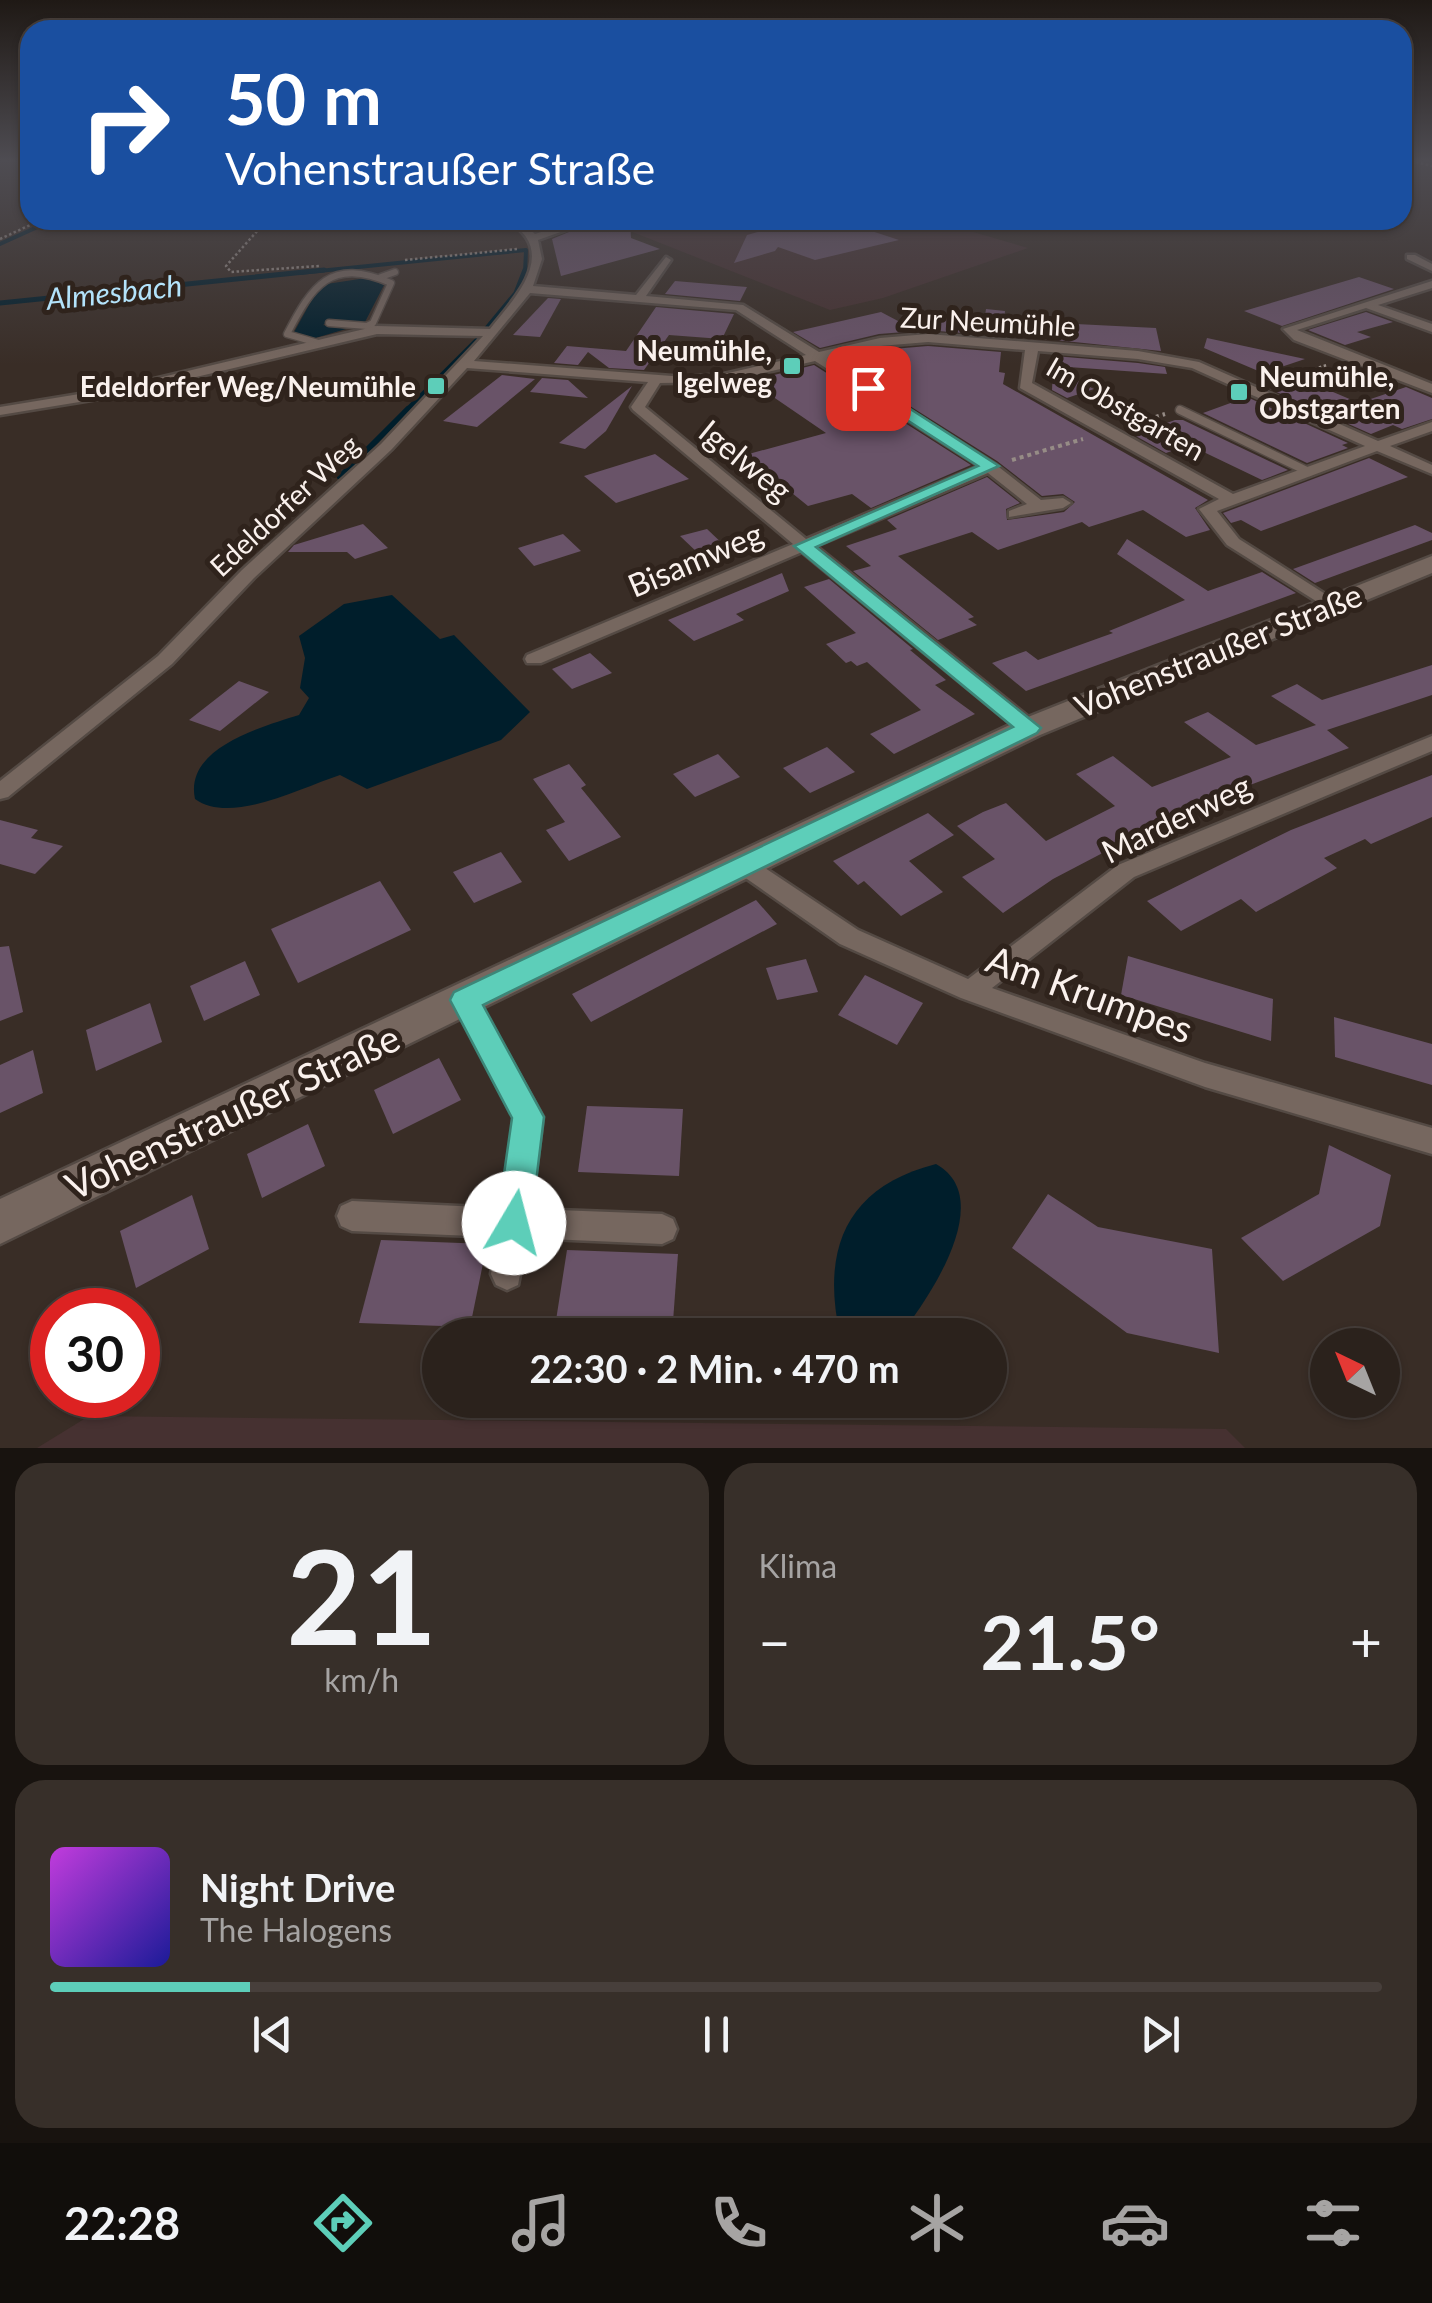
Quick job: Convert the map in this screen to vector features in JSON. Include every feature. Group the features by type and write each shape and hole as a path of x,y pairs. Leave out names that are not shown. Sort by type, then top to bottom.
{"main road":[{"name":"Vohenstraußer Straße","path":"0,1222 1029,728 1432,564"}],"street":[{"path":"525,230 533,238 558,230"},
{"name":"Edeldorfer Weg","path":"0,792 165,660 248,574 386,447 493,332 526,289 537,259 533,238"},
{"path":"1411,257 1432,268"},
{"path":"639,298 666,260"},
{"path":"1432,284 1289,329 1298,337 1432,389"},
{"path":"526,289 740,307 990,466 1038,505"},
{"path":"1365,304 1432,328"},
{"path":"0,411 100,395 372,328 493,332"},
{"name":"Zur Neumühle","path":"464,364 656,380 724,378 880,342 916,339 1154,357 1194,365 1432,470"},
{"name":"Im Obstgarten","path":"1032,347 1025,386 1232,500"},
{"name":"Igelweg","path":"656,380 638,407 1029,728"},
{"path":"1232,500 1432,426"},
{"name":"Bisamweg","path":"534,659 990,466"},
{"name":"Im Obstgarten","path":"1232,500 1207,509 1232,542 1327,604"},
{"path":"1014,514 1038,505 1063,503"},
{"name":"Marderweg","path":"970,991 1126,871 1432,743"},
{"name":"Am Krumpes","path":"745,866 849,937 970,991 1206,1075 1432,1141"},
{"path":"465,1000 528,1117 507,1274"},
{"path":"352,1216 662,1229"}],"lane":[{"path":"318,343 287,334 316,284 396,272"},
{"path":"329,323 372,328 390,283 381,277"},
{"path":"1180,410 1309,472"}],"shaded area":[{"path":"627,230 966,230 1028,248 883,298 830,310"},
{"path":"160,1417 1226,1429 1245,1448 37,1448 86,1418"}],"water":[{"path":"366,278 384,285 365,322 328,322 323,325 346,329 312,339 293,334 320,285"},
{"path":"392,595 440,639 454,635 530,712 501,740 367,789 340,775 246,806 210,806 195,799 195,781 201,766 213,753 246,733 299,715 309,698 300,688 305,658 299,636 344,604"},
{"path":"936,1164 953,1180 960,1200 959,1223 941,1273 912,1318 837,1318 834,1275 847,1226 880,1188 905,1174"}],"building":[{"path":"574,230 631,230 631,238 660,249 561,276 552,239"},
{"path":"765,230 868,230 899,240 815,260 778,247 734,263 747,235"},
{"path":"1359,277 1394,289 1282,326 1244,311"},
{"path":"675,281 747,287 740,301 665,294"},
{"path":"548,298 561,299 540,337 513,335"},
{"path":"656,307 734,314 722,339 669,335 644,370 609,368 588,352 578,365 554,363 567,346 626,351"},
{"path":"986,309 1005,311 1003,336 925,330 927,312 985,316"},
{"path":"881,312 917,331 879,334 820,348 793,332"},
{"path":"1366,312 1393,322 1357,332 1371,337 1345,345 1308,330"},
{"path":"1056,323 1156,328 1161,351 1055,340"},
{"path":"1207,338 1305,359 1263,373 1204,348"},
{"path":"928,346 1001,352 999,372 1005,373 1003,384 1208,500 1195,508 1210,530 1186,537 1143,510 1089,527 1082,522 998,550 972,532 898,556 974,617 968,619 977,625 938,640 853,571 871,566 846,546 897,529 887,520 987,477 1020,503 1006,509 1007,520 1064,512 1075,502 1063,494 1042,496 997,461 837,360 881,350"},
{"path":"1054,356 1165,367 1167,374 1054,366"},
{"path":"814,365 971,465 871,508 852,494 808,506 745,455 826,433 750,381"},
{"path":"1053,369 1094,389 1067,398 1052,390"},
{"path":"502,375 535,379 477,427 443,421"},
{"path":"542,378 568,380 588,398 530,392"},
{"path":"1300,378 1359,403 1406,387 1432,398 1432,419 1402,429 1393,425 1371,434 1270,389"},
{"path":"632,386 606,431 585,449 559,443"},
{"path":"1247,397 1348,443 1342,445 1348,448 1307,463 1203,413"},
{"path":"1183,420 1288,470 1262,480 1189,445 1166,453 1134,435"},
{"path":"655,454 689,479 616,503 584,476"},
{"path":"1369,458 1408,477 1261,531 1241,520 1231,523 1223,513"},
{"path":"363,524 388,548 355,559 347,552 288,552 294,545"},
{"path":"1415,525 1432,533 1432,540 1315,583 1293,569"},
{"path":"707,529 726,547 700,555 680,536"},
{"path":"563,534 581,551 534,566 518,548"},
{"path":"1127,539 1208,591 1262,572 1296,593 1026,691 992,663 1026,651 1038,660 1113,633 1109,631 1185,600 1117,554"},
{"path":"782,573 789,591 736,614 744,620 694,641 668,620"},
{"path":"829,579 946,680 935,685 975,714 894,754 870,734 921,710 867,662 857,666 851,661 846,663 826,644 856,633 804,587"},
{"path":"590,653 612,673 572,689 552,669"},
{"path":"1432,665 1432,695 1327,730 1349,748 1154,821 1158,824 1053,879 1003,913 962,877 995,859 957,826 983,812 1006,803 1046,841 1115,806 1076,774 1113,756 1152,787 1231,757 1184,722 1208,712 1256,745 1316,725 1271,696 1297,684 1322,700"},
{"path":"239,681 269,692 220,731 189,720"},
{"path":"827,747 855,772 810,793 783,768"},
{"path":"718,754 740,777 695,797 673,774"},
{"path":"569,764 586,785 581,788 621,837 569,861 546,830 565,822 533,779"},
{"path":"1432,775 1432,817 1371,844 1365,839 1324,858 1337,868 1256,912 1241,899 1181,931 1147,901 1291,830"},
{"path":"928,813 954,835 909,861 943,892 901,916 864,881 858,885 833,861"},
{"path":"0,820 38,830 31,838 63,846 35,874 0,864"},
{"path":"501,852 522,882 474,903 453,872"},
{"path":"380,881 411,930 298,983 271,929"},
{"path":"756,900 777,924 591,1022 572,994"},
{"path":"9,946 23,1012 0,1021 0,947"},
{"path":"1128,956 1273,999 1271,1041 1121,995"},
{"path":"806,959 818,992 777,1000 766,968"},
{"path":"245,961 260,995 204,1021 190,986"},
{"path":"865,975 923,1003 897,1045 838,1015"},
{"path":"150,1003 162,1042 96,1071 86,1030"},
{"path":"1334,1017 1432,1044 1432,1085 1335,1057"},
{"path":"33,1050 43,1093 0,1113 0,1065"},
{"path":"439,1058 461,1100 393,1134 374,1090"},
{"path":"587,1106 683,1109 679,1176 578,1172"},
{"path":"308,1124 325,1166 262,1198 247,1154"},
{"path":"1329,1145 1391,1175 1380,1226 1283,1281 1241,1238 1319,1194"},
{"path":"1048,1194 1098,1227 1212,1249 1219,1353 1127,1333 1012,1248"},
{"path":"192,1195 209,1249 136,1288 120,1231"},
{"path":"381,1240 487,1244 472,1318 422,1318 422,1325 359,1323"},
{"path":"567,1250 678,1254 673,1318 556,1318"}],"waterway":[{"path":"0,244 31,230"},
{"name":"Almesbach","path":"299,273 526,250 525,273"},
{"name":"Almesbach","path":"0,303 324,270"},
{"path":"487,328 516,293 525,270"},
{"path":"340,477 479,338"}],"place":[{"name":"Neumühle, Igelweg","path":"792,366"},
{"name":"Edeldorfer Weg/Neumühle","path":"436,386"},
{"name":"Neumühle, Obstgarten","path":"1239,392"}],"route":[{"path":"514,1223 528,1117 465,1000 1029,728 803,546 990,466 868,388"}]}
